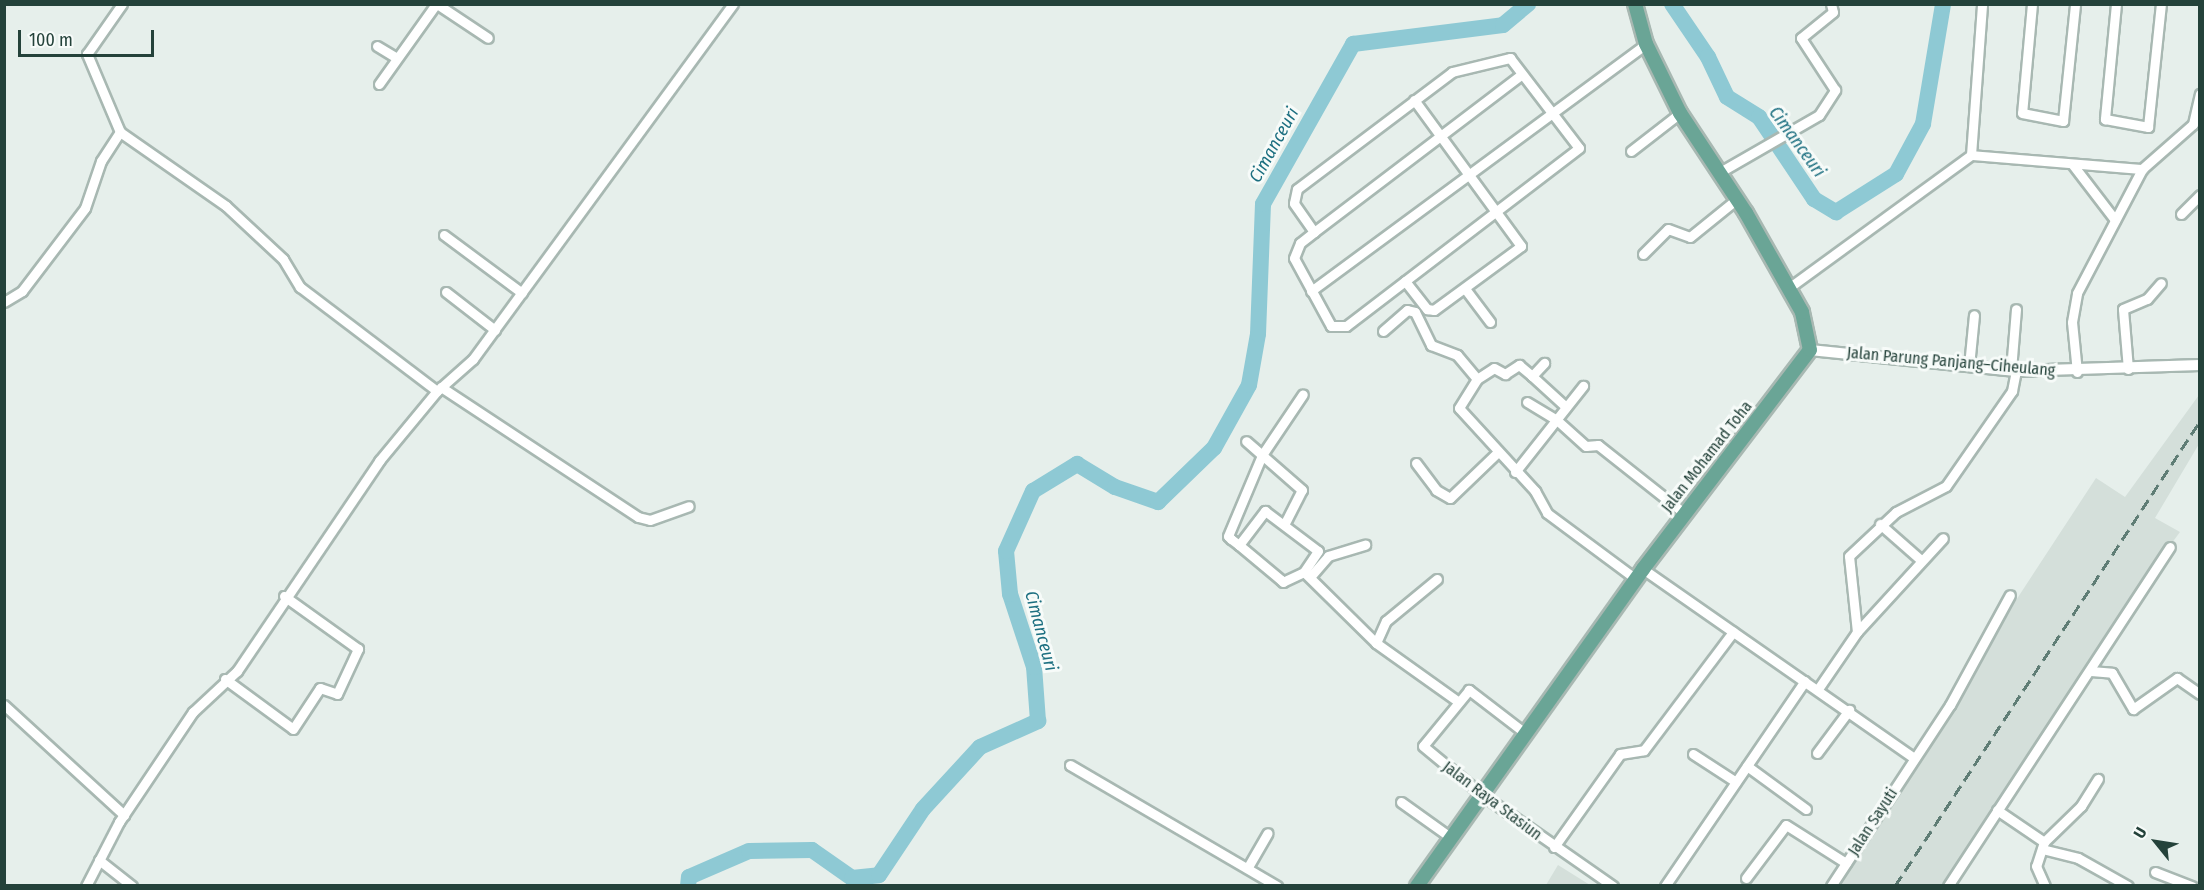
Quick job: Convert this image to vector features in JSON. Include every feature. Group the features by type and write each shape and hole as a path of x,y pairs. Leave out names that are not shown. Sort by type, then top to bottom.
{"main road":[{"path":"1625,4 1639,25"},
{"path":"1635,4 1646,44 1680,113 1720,172 1790,287 1806,322 1810,350"},
{"name":"Jalan Mohamad Toha","path":"1417,885 1684,513 1810,350"}],"street":[{"path":"122,4 87,54 120,132 226,206 283,260 300,287 439,389 638,517 650,520 689,506"},
{"path":"379,84 395,57 436,4 488,38"},
{"path":"86,885 124,815 193,712 225,679 237,671 284,596 379,461 439,389 495,330 733,4"},
{"path":"1720,172 1758,148 1813,121 1834,90 1801,38 1833,12 1831,4"},
{"path":"1971,155 1982,4"},
{"path":"2032,4 2022,113 2063,121 2075,4"},
{"path":"2116,4 2105,119 2148,128 2161,4"},
{"path":"1311,291 1550,111 1646,44"},
{"path":"377,46 395,57"},
{"path":"1314,232 1294,203 1297,189 1452,72 1510,58 1579,148 1405,281 1337,329 1311,291 1294,258 1300,243 1522,74"},
{"path":"2077,372 2073,306 2142,169 2196,127 2199,94"},
{"path":"1405,281 1426,309 1434,310 1466,290 1521,246 1414,100"},
{"path":"1631,151 1680,113"},
{"path":"4,302 22,291 86,208 96,171 120,132"},
{"path":"1790,287 1971,155 2142,169"},
{"path":"2073,165 2115,220"},
{"path":"2181,214 2199,195"},
{"path":"1643,254 1668,229 1690,237 1737,199"},
{"path":"444,235 522,293"},
{"path":"2128,369 2123,309 2147,299 2161,283"},
{"path":"1466,290 1490,322"},
{"path":"446,292 495,330"},
{"path":"1857,632 1848,559 1880,524 1946,486 2012,391 2016,309"},
{"path":"1383,331 1413,310 1431,345 1457,354 1476,379"},
{"path":"1969,366 1974,315"},
{"name":"Jalan Parung Panjang–Ciheulang","path":"1810,350 2014,370 2077,372 2199,365"},
{"path":"1532,376 1544,363"},
{"path":"1566,407 1519,365 1505,374 1494,368 1476,379 1459,408 1515,472 1547,513 1733,632 1849,710 1914,758"},
{"path":"1515,472 1558,421 1583,386"},
{"path":"1303,394 1262,455 1227,532 1283,582 1307,574 1328,556 1365,545"},
{"path":"1527,402 1558,421 1587,446 1598,445 1684,513"},
{"path":"1246,441 1302,490 1285,523"},
{"path":"1416,463 1436,490 1450,498 1498,452"},
{"path":"1239,545 1265,511 1285,523 1318,549 1307,574"},
{"path":"1880,524 1921,560"},
{"path":"1818,689 1857,632 1943,538"},
{"path":"1948,885 2091,671 2170,547"},
{"path":"1307,574 1376,643 1456,700 1472,691 1526,733"},
{"path":"1376,643 1386,621 1437,579"},
{"name":"Jalan Sayuti","path":"1831,885 1914,758 2010,595"},
{"path":"225,679 293,729 320,688 337,694 358,649 284,596"},
{"path":"1554,847 1620,754 1644,750 1733,632"},
{"path":"2091,671 2112,673 2133,709 2177,678 2198,689"},
{"path":"1665,885 1804,681"},
{"name":"Jalan Raya Stasiun","path":"1456,700 1423,746 1481,794 1554,847 1612,885"},
{"path":"4,705 124,815"},
{"path":"1817,753 1849,710"},
{"path":"1693,754 1736,782"},
{"path":"1070,765 1277,885"},
{"path":"1747,766 1806,809"},
{"path":"2045,885 2036,871 2043,846 2081,806 2098,778"},
{"path":"1401,802 1450,837"},
{"path":"1997,810 2043,846 2078,858 2128,885"},
{"path":"1746,878 1786,825 1846,863"},
{"path":"1248,867 1268,833"},
{"path":"99,860 132,885"},
{"path":"2156,872 2192,885"}],"shaded area":[{"path":"2199,395 2199,444 2155,518 2180,532 2120,613 1945,885 1829,886 2096,478 2125,497"},
{"path":"1558,865 1590,885 1546,885"}],"waterway":[{"name":"Cimanceuri","path":"688,886 689,877 749,851 812,850 852,878 879,875 923,809 980,747 1038,721 1034,667 1010,594 1006,551 1033,491 1077,464 1115,487 1158,502 1214,448 1249,385 1258,334 1263,204 1353,44 1503,25 1528,4"},
{"name":"Cimanceuri","path":"1672,4 1708,57 1727,97 1759,117 1814,199 1836,212 1896,174 1923,124 1943,4"}],"railway":[{"path":"1895,886 2200,421"}]}
